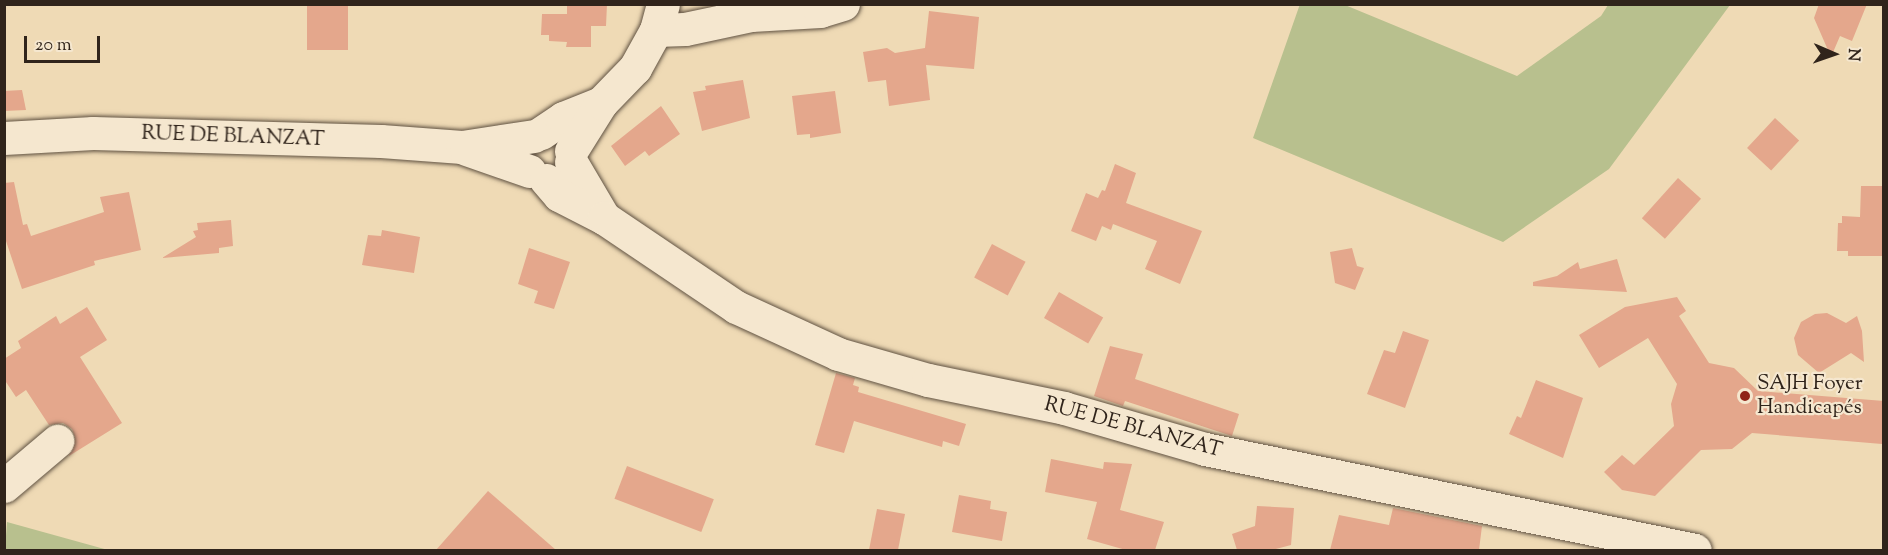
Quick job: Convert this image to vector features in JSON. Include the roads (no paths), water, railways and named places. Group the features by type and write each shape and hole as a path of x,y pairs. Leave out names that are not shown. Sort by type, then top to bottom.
{"street":[{"path":"554,166 601,103 635,68 659,17 723,24 751,15 820,11 843,4"},
{"path":"538,135 563,118 601,103"},
{"name":"RUE DE BLANZAT","path":"4,138 102,133 381,141 462,147 554,166 559,195 604,218 736,307 838,354 928,380 1064,408 1205,449 1695,550"},
{"path":"538,135 563,138 554,166"},
{"name":"RUE DE BLANZAT","path":"462,147 538,135"},
{"path":"4,486 57,441"}],"place":[{"name":"SAJH Foyer Handicapés","path":"1745,396"}]}
